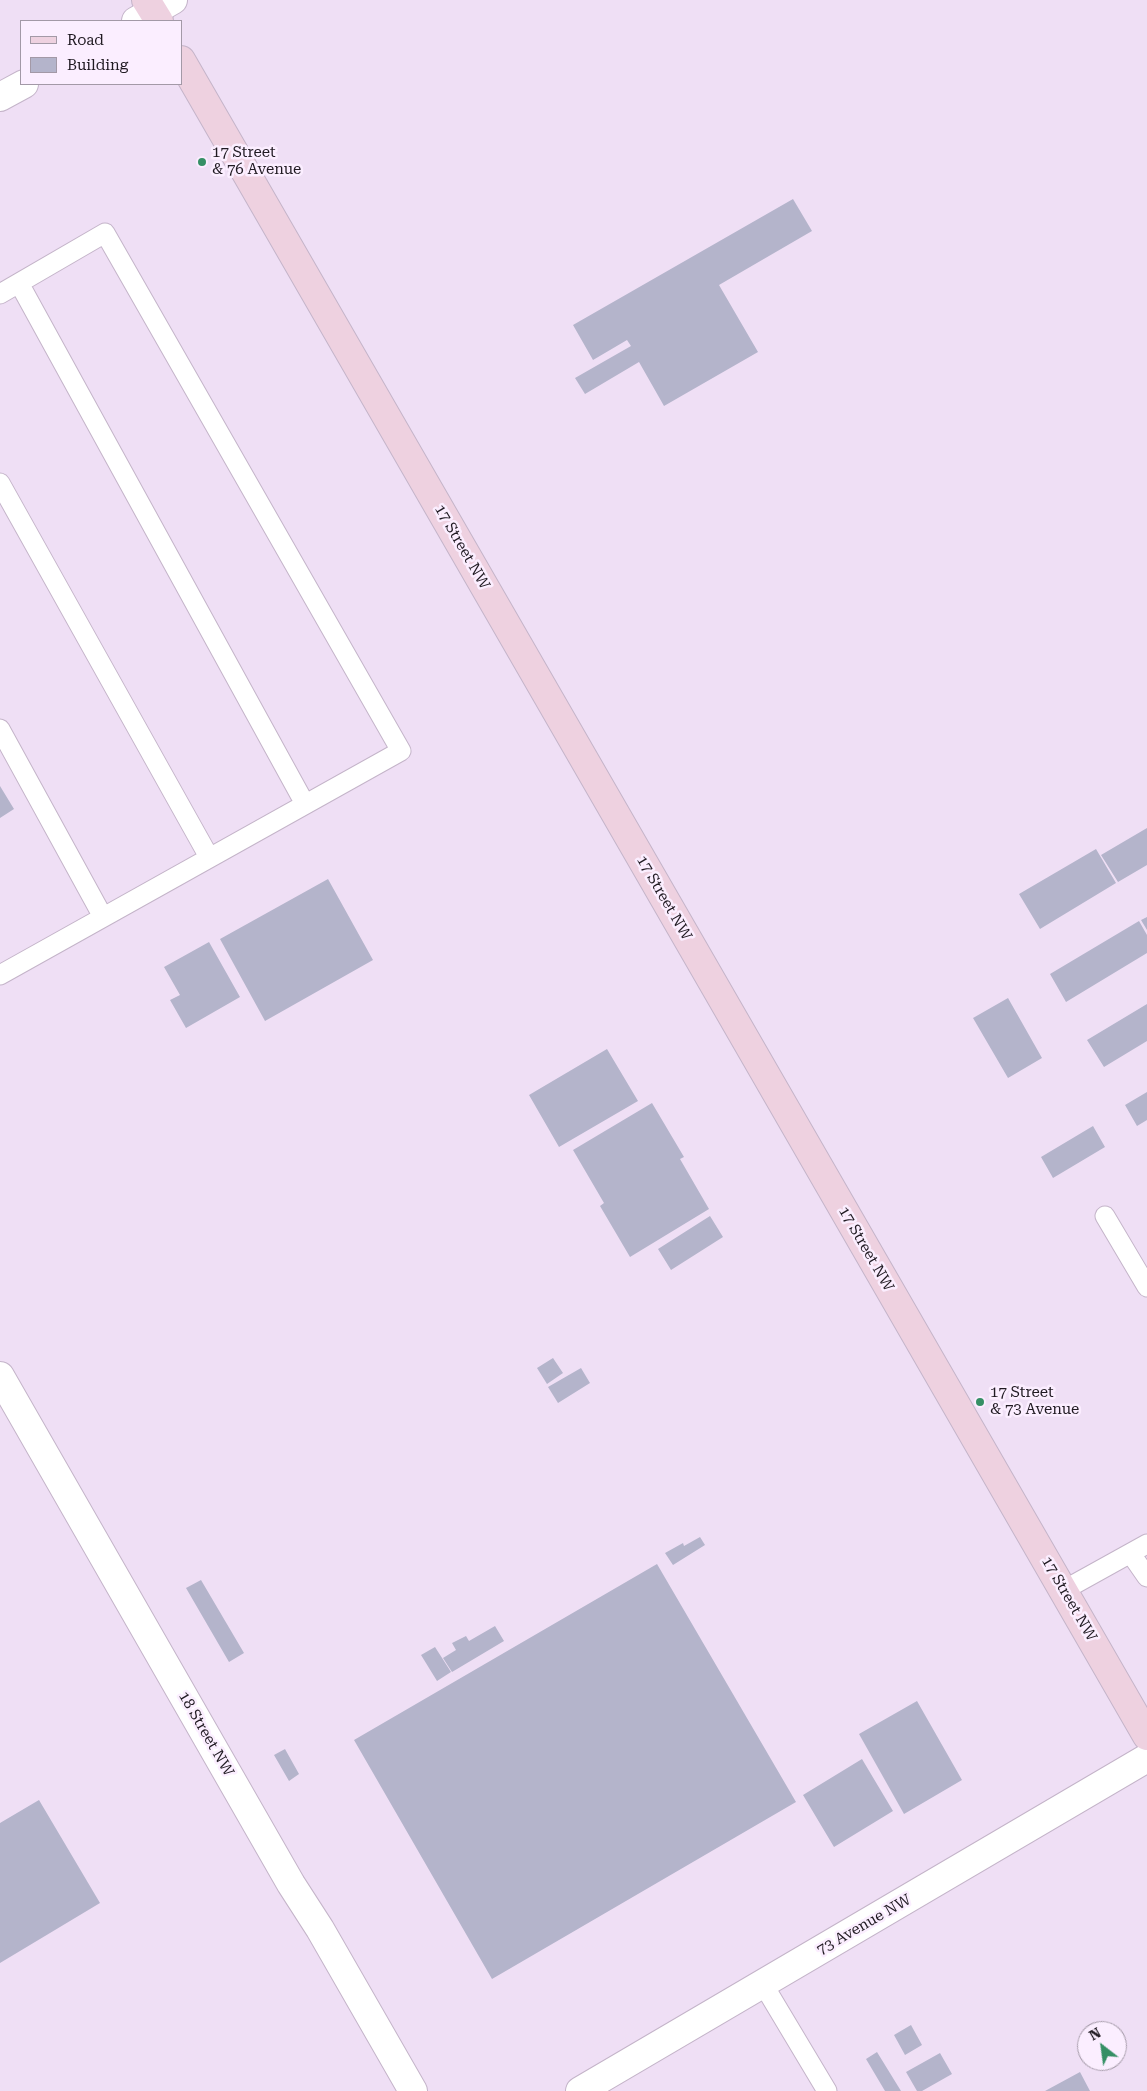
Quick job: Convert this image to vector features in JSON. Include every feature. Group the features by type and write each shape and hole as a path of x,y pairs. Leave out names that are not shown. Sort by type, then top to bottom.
{"main road":[{"name":"17 Street NW","path":"182,62 1147,1736"}],"street":[{"path":"0,97 22,85"},
{"name":"18 Street NW","path":"0,1376 291,1884 413,2091"},
{"name":"73 Avenue NW","path":"580,2091 1147,1758"}],"lane":[{"path":"0,294 105,233 401,751 0,975"},
{"path":"19,283 305,804"},
{"path":"0,483 209,857"},
{"path":"0,730 103,917"},
{"path":"1105,1216 1147,1287"},
{"path":"1064,1590 1139,1549 1147,1577"},
{"path":"763,1984 818,2088"}],"building":[{"path":"793,199 812,231 719,285 758,352 664,406 639,362 585,394 575,378 631,346 627,340 593,360 573,325"},
{"path":"0,786 14,809 0,818"},
{"path":"1147,828 1147,865 1118,882 1101,855"},
{"path":"1096,849 1116,883 1040,929 1019,894"},
{"path":"328,879 373,960 265,1021 220,939"},
{"path":"1147,917 1147,930 1141,920"},
{"path":"1139,921 1147,935 1147,953 1066,1002 1050,974"},
{"path":"209,942 240,997 186,1028 170,1000 180,995 164,967"},
{"path":"1008,998 1042,1058 1008,1078 973,1018"},
{"path":"1147,1004 1147,1041 1104,1067 1087,1040"},
{"path":"607,1049 638,1101 559,1147 529,1095"},
{"path":"1147,1092 1147,1120 1137,1126 1125,1105"},
{"path":"652,1103 684,1157 680,1159 709,1209 630,1257 600,1206 604,1203 573,1150"},
{"path":"1093,1126 1105,1147 1053,1178 1041,1157"},
{"path":"710,1216 723,1237 671,1270 658,1249"},
{"path":"553,1358 563,1373 547,1384 537,1368"},
{"path":"581,1368 590,1383 558,1403 548,1387"},
{"path":"700,1537 705,1545 673,1565 665,1553 683,1543 684,1546"},
{"path":"657,1564 796,1802 492,1979 354,1740"},
{"path":"201,1580 244,1653 229,1662 186,1588"},
{"path":"495,1626 504,1641 452,1672 443,1658 456,1650 452,1643 466,1636 469,1641"},
{"path":"435,1647 451,1672 437,1681 421,1655"},
{"path":"917,1701 962,1780 904,1814 859,1734"},
{"path":"285,1749 299,1774 289,1781 274,1755"},
{"path":"862,1759 893,1811 834,1847 803,1795"},
{"path":"39,1800 100,1903 0,1963 0,1823"},
{"path":"911,2025 922,2045 905,2055 894,2035"},
{"path":"877,2052 901,2091 885,2091 866,2059"},
{"path":"940,2053 952,2074 922,2091 917,2091 906,2072"},
{"path":"1080,2072 1090,2091 1045,2091"}],"place":[{"name":"17 Street & 76 Avenue","path":"202,162"},
{"name":"17 Street & 73 Avenue","path":"980,1402"}]}
